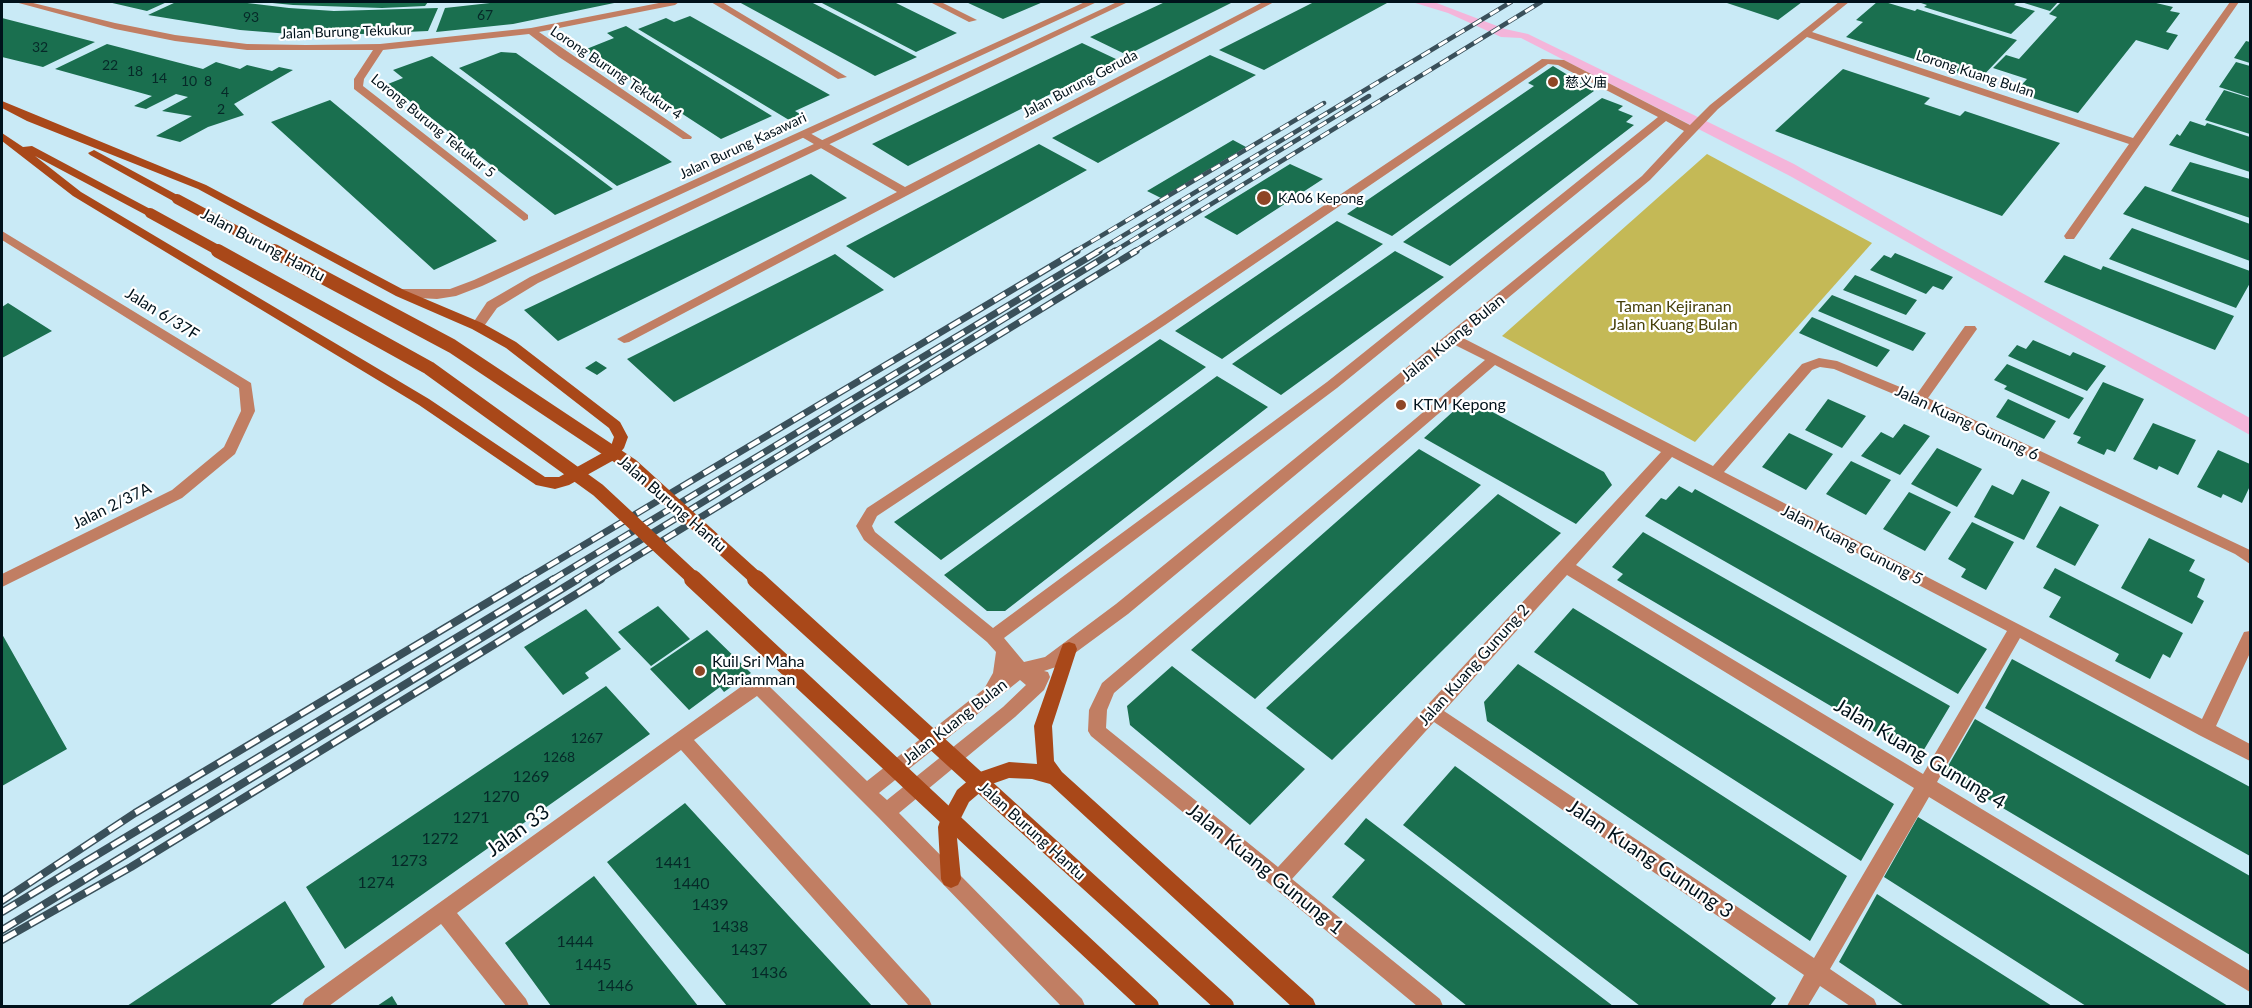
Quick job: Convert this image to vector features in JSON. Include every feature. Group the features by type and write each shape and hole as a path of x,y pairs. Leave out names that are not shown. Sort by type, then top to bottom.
{"main road":[{"name":"Jalan Burung Hantu","path":"2,104 452,346 631,465 1225,1006"},
{"path":"2,135 77,194 424,402 541,481 555,484 564,482 609,456 617,448 621,437 615,425 511,345 477,326 400,293 202,187 23,114"},
{"name":"Jalan Burung Hantu","path":"2,135 150,213 429,369 598,490 1150,1006"},
{"path":"1069,649 1043,726 1045,763 1056,778 1306,1006"},
{"path":"951,879 947,827 963,796 983,779 1009,770 1032,771 1056,778"}],"street":[{"name":"Jalan Burung Tekukur","path":"20,2 115,26 207,43 275,48 380,47 531,31 675,2"},
{"path":"716,2 842,77"},
{"path":"935,2 972,20"},
{"name":"Jalan Burung Kasawari","path":"400,293 437,295 463,290 1092,2"},
{"name":"Jalan Burung Kasawari","path":"477,326 492,305 534,280 1123,2"},
{"name":"Jalan Burung Geruda","path":"624,339 1269,2"},
{"name":"Jalan Kuang Bulan","path":"866,792 1022,670 1050,662 1122,609 1647,178 1714,107 1844,2"},
{"path":"2070,236 2234,2"},
{"name":"Lorong Burung Tekukur 4","path":"531,31 563,55 687,137"},
{"name":"Lorong Kuang Bulan","path":"1805,33 2135,142"},
{"name":"Lorong Burung Tekukur 5","path":"380,47 359,79 358,87 524,217"},
{"path":"1038,686 1004,652 993,637 869,536 864,526 872,512 1160,322 1546,61 1560,62 1691,129"},
{"path":"993,637 1332,386 1665,117"},
{"path":"804,134 905,192"},
{"name":"Jalan 6/37F","path":"2,235 246,386 248,411 230,450"},
{"path":"1920,400 1970,329"},
{"name":"Jalan Kuang Gunung 5","path":"1453,338 2017,629 2250,753"},
{"name":"Jalan Kuang Gunung 1","path":"1433,1006 1098,731 1098,710 1108,688 1494,359"},
{"name":"Jalan Kuang Gunung 6","path":"1714,474 1807,367 1818,362 1837,365 1920,400 2240,550 2250,558"},
{"name":"Jalan 2/37A","path":"2,581 177,494 230,450"},
{"name":"Jalan Kuang Gunung 2","path":"1279,879 1670,451"},
{"name":"Jalan Kuang Gunung 4","path":"1565,566 2250,982"},
{"path":"1797,1006 2017,629"},
{"path":"2205,730 2250,638"},
{"path":"991,694 1001,673 1004,652"},
{"name":"Jalan Kuang Bulan","path":"886,812 1038,686 1050,662"},
{"name":"Jalan 33","path":"312,1006 748,691 758,689 764,692 866,792"},
{"name":"Jalan Kuang Gunung 3","path":"1432,712 1868,1006"},
{"path":"683,740 922,1006"},
{"path":"866,792 1075,1006"},
{"path":"444,912 519,1006"}],"green space":[{"name":"Taman Kejiranan Jalan Kuang Bulan","path":"1707,154 1872,243 1695,442 1502,336"}],"shaded area":[{"path":"1412,2 1434,2 1505,29 1528,34 1794,164 1938,247 2250,418 2250,435 1790,176 1521,38 1501,37 1448,13"}],"building":[{"path":"108,2 167,2 147,11"},
{"path":"176,2 239,2 334,11 438,8 428,31 362,34 290,34 240,30 148,15"},
{"path":"262,2 428,2 425,6 382,8"},
{"path":"499,2 619,2 513,24 436,32 445,8"},
{"path":"739,2 811,2 917,57 875,76"},
{"path":"820,2 894,2 957,33 916,52"},
{"path":"966,2 1043,2 1003,19"},
{"path":"1165,2 1233,2 1127,55 1090,37"},
{"path":"1314,2 1387,3 1264,70 1219,50"},
{"path":"1724,2 1802,2 1778,20"},
{"path":"1877,2 1885,2 1915,11 1917,9 2017,40 1979,80 1846,37 1863,22 1856,20"},
{"path":"1918,2 2017,2 2014,5 2035,11 2011,34 1924,7 1927,5"},
{"path":"2021,2 2058,2 2050,11"},
{"path":"2061,2 2152,2 2173,7 2170,11 2180,13 2166,32 2178,35 2168,50 2136,40 2078,113 2015,92 2027,79 1993,68 2006,55 2019,59 2057,17 2049,14"},
{"path":"690,16 830,95 795,111 800,114 789,120 638,29 666,18 674,22"},
{"path":"2,18 95,42 43,67 2,57"},
{"path":"626,26 772,116 721,139 584,50 614,38 607,33"},
{"path":"2246,41 2250,42 2250,63 2234,58"},
{"path":"1082,43 1118,60 908,166 872,144"},
{"path":"107,44 203,69 216,62 240,69 247,65 272,71 279,67 293,70 234,104 244,115 208,127 180,142 156,136 192,116 162,111 188,97 176,94 146,109 134,106 152,96 55,69"},
{"path":"501,52 516,53 672,162 617,186 459,68"},
{"path":"1210,55 1256,75 1098,163 1052,138"},
{"path":"432,56 613,189 555,215 388,84 403,78 393,70"},
{"path":"2236,62 2250,66 2250,97 2219,87"},
{"path":"1553,66 1594,91 1392,236 1347,214 1534,86 1528,83"},
{"path":"1843,69 1930,98 1924,104 1960,116 1965,111 2060,143 2002,216 1775,131"},
{"path":"2224,90 2250,98 2250,134 2205,120"},
{"path":"1602,98 1623,106 1618,110 1633,116 1626,122 1634,125 1450,266 1403,242"},
{"path":"330,100 497,241 434,270 271,122"},
{"path":"2190,121 2205,126 2207,123 2250,137 2250,172 2169,145 2177,134 2180,136"},
{"path":"1233,140 1246,147 1161,198 1147,191"},
{"path":"1039,144 1087,170 894,278 846,246"},
{"path":"2190,162 2250,179 2250,218 2171,191"},
{"name":"KA06 Kepong","path":"1290,164 1323,179 1237,235 1204,217"},
{"path":"811,174 847,198 558,341 524,310"},
{"path":"2145,186 2250,224 2250,261 2123,214"},
{"path":"1337,221 1383,244 1222,359 1175,331"},
{"path":"2132,228 2250,271 2250,283 2236,308 2109,259"},
{"path":"1395,251 1444,277 1281,395 1232,364"},
{"path":"1895,253 1953,277 1943,290 1933,286 1926,294 1870,270 1884,255 1891,258"},
{"path":"835,254 884,290 674,402 627,359"},
{"path":"2064,255 2101,270 2103,266 2234,316 2215,350 2044,282"},
{"path":"1855,275 1917,300 1906,315 1843,290"},
{"path":"1832,295 1926,333 1913,351 1818,311"},
{"path":"8,303 52,331 2,358 2,307"},
{"path":"1812,317 1890,350 1877,367 1799,333"},
{"path":"1160,339 1206,367 941,560 894,522"},
{"path":"2033,340 2070,356 2073,352 2106,366 2087,391 2008,356 2017,345 2026,349"},
{"path":"596,361 607,368 597,375 585,368"},
{"path":"2007,364 2084,398 2069,419 2004,389 2007,386 1994,380"},
{"path":"1217,376 1268,407 1005,611 987,611 944,575"},
{"path":"2103,382 2144,399 2115,452 2107,449 2104,455 2077,443 2081,437 2073,434"},
{"path":"1828,399 1866,416 1842,448 1805,430"},
{"path":"2008,399 2056,421 2044,439 1996,417"},
{"path":"1458,407 1485,408 1604,472 1612,485 1576,524 1424,438"},
{"path":"2153,423 2196,440 2178,475 2159,466 2157,470 2133,459"},
{"path":"1904,424 1930,436 1900,475 1861,456 1881,432 1893,438"},
{"path":"1789,433 1833,454 1806,490 1762,467"},
{"path":"1937,448 1982,469 1957,507 1911,484"},
{"path":"1419,449 1481,485 1255,699 1191,650"},
{"path":"2218,450 2250,464 2250,486 2242,503 2223,494 2221,498 2197,487"},
{"path":"1851,461 1891,480 1866,515 1826,494"},
{"path":"2022,479 2050,492 2024,540 1974,517 1992,485 2013,495"},
{"path":"1679,486 1692,493 1695,489 1987,649 1958,694 1645,516 1661,498 1666,500"},
{"path":"1909,492 1951,512 1925,551 1883,529"},
{"path":"1498,494 1561,533 1332,760 1266,708"},
{"path":"2060,506 2099,525 2075,566 2036,547"},
{"path":"1972,522 2014,542 1986,590 1961,577 1966,569 1948,559"},
{"path":"1643,532 1950,706 1919,758 1617,580 1623,574 1612,567"},
{"path":"2149,538 2195,560 2189,571 2205,579 2197,597 2204,601 2192,624 2121,588"},
{"path":"2055,568 2183,633 2170,658 2163,654 2150,679 2115,661 2119,654 2049,617 2061,597 2043,588"},
{"path":"658,606 690,639 651,666 618,632"},
{"path":"1573,608 1894,804 1861,861 1534,652"},
{"path":"586,609 621,649 585,673 589,678 563,695 524,647"},
{"name":"Kuil Sri Maha Mariamman","path":"707,630 751,673 724,692 720,687 689,710 650,669"},
{"path":"2,634 67,749 2,786"},
{"path":"2012,659 2250,787 2250,856 1985,708"},
{"path":"1518,664 1847,876 1810,941 1487,721 1484,702"},
{"path":"1172,666 1305,769 1250,825 1130,725 1127,706"},
{"path":"606,686 650,734 345,949 306,887"},
{"path":"1975,719 2250,876 2250,955 1944,773"},
{"path":"1455,766 1776,998 1770,1006 1640,1006 1403,825"},
{"path":"685,803 872,1006 727,1006 607,862"},
{"path":"1918,817 2228,1006 2086,1006 1884,877"},
{"path":"1366,818 1613,1006 1467,1006 1332,897 1365,860 1344,844"},
{"path":"594,876 698,1006 551,1006 505,943"},
{"path":"1877,894 2052,1006 1904,1006 1839,962"},
{"path":"285,901 325,967 269,1006 127,1006"},
{"path":"392,996 398,1006 377,1006"}],"railway":[{"path":"1096,252 1511,2"},
{"path":"1133,252 1541,2"},
{"path":"1113,252 1369,96"},
{"path":"1074,252 1324,103"},
{"path":"525,580 1077,251"},
{"path":"552,580 1099,251"},
{"path":"575,580 1115,251"},
{"path":"598,580 1136,251"},
{"path":"2,901 135,813 527,579"},
{"path":"2,912 554,579"},
{"path":"2,930 578,579"},
{"path":"2,940 131,867 601,579"}],"place":[{"name":"慈义庙","path":"1553,82"},
{"name":"KA06 Kepong","path":"1264,198"},
{"name":"KTM Kepong","path":"1401,405"},
{"name":"Kuil Sri Maha Mariamman","path":"700,671"}]}
